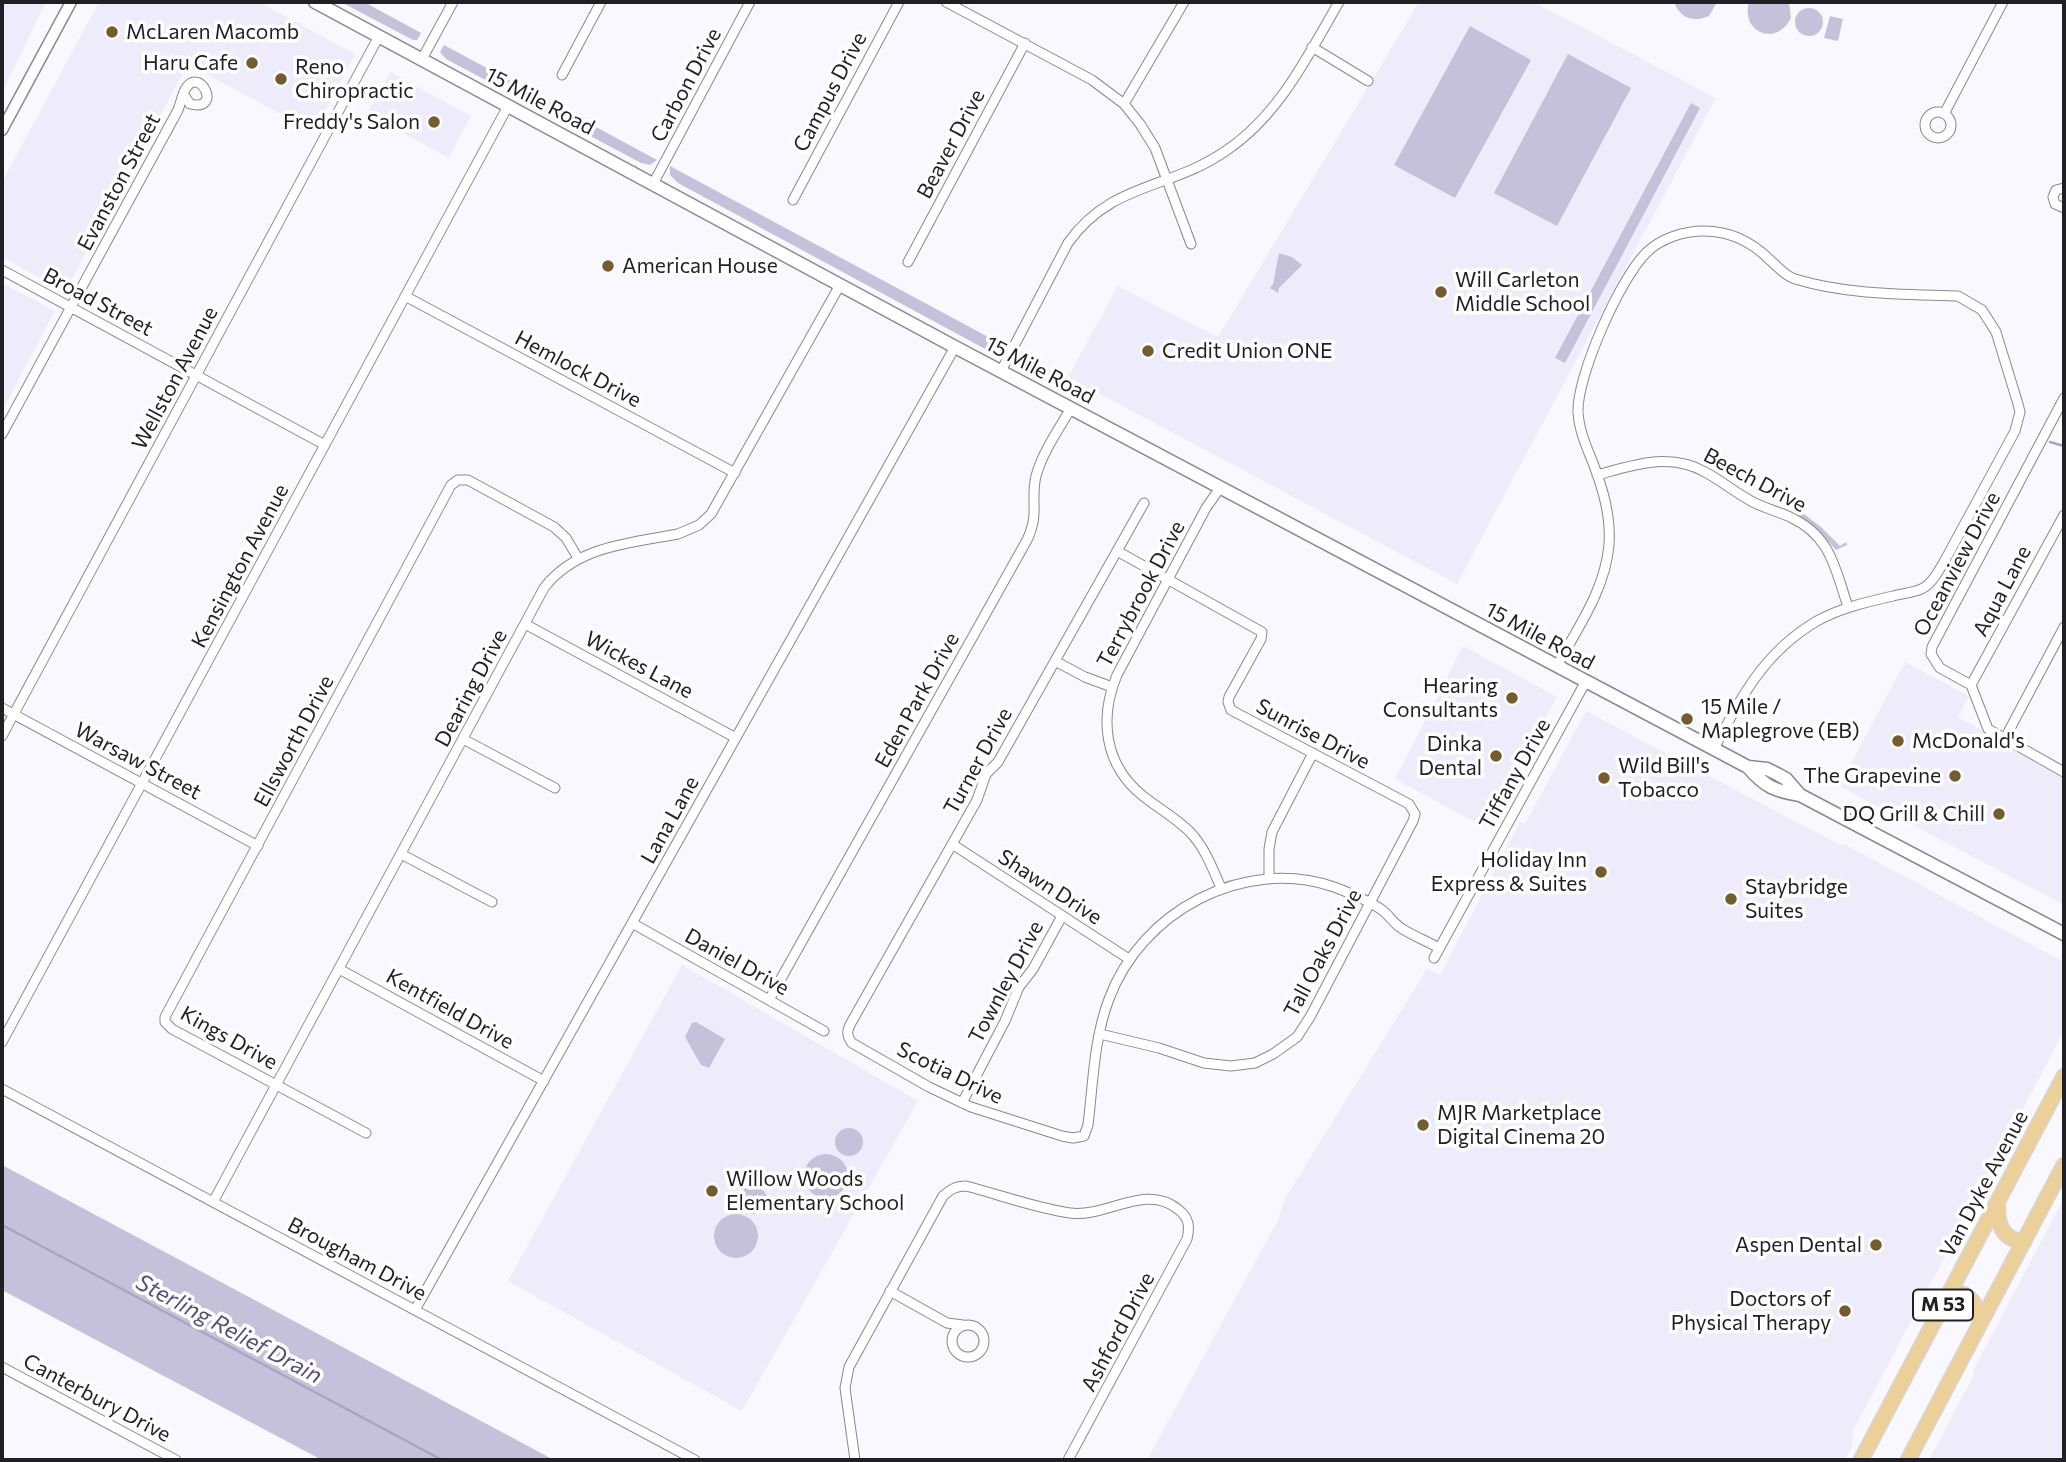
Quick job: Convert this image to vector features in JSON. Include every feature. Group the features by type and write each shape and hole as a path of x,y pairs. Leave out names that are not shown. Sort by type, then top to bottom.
{"main road":[{"name":"15 Mile Road","path":"315,2 955,347 1748,767 1761,782 1779,792 1800,795 2064,934"},
{"name":"Van Dyke Avenue","path":"1861,1460 2064,1076"},
{"name":"M 53","path":"1908,1460 2064,1165"},
{"path":"1998,1203 2000,1227 2012,1239 2024,1242"},
{"path":"1951,1291 1964,1294 1974,1303 1979,1327"}],"street":[{"path":"2,130 71,2"},
{"path":"422,60 453,2"},
{"path":"562,75 601,2"},
{"name":"Carbon Drive","path":"653,184 750,2"},
{"name":"Campus Drive","path":"793,200 899,2"},
{"path":"946,2 1092,80 1124,104 1148,135 1168,179 1191,244"},
{"path":"1124,104 1184,2"},
{"path":"1001,371 1068,243 1082,226 1112,201 1213,159 1256,127 1280,100 1339,2"},
{"path":"1944,114 2003,2"},
{"name":"Wellston Avenue","path":"2,736 379,36"},
{"name":"Beaver Drive","path":"908,262 1025,43"},
{"path":"1312,47 1368,81"},
{"path":"184,95 186,88 192,83 199,83 205,88 207,95 204,102 193,105"},
{"name":"Evanston Street","path":"184,95 187,102 193,105"},
{"name":"Evanston Street","path":"2,434 184,95"},
{"name":"Evanston Street","path":"177,110 193,105"},
{"name":"Kensington Avenue","path":"2,1042 508,106"},
{"path":"2064,188 2056,190 2053,197 2055,204 2064,208"},
{"path":"1557,666 1594,599 1606,563 1609,526 1606,506 1582,435 1578,412 1579,397 1597,342 1628,280 1647,252 1672,237 1689,232 1724,232 1747,242 1782,271 1798,280 1863,292 1958,296 1976,306 1990,321 2020,412 2015,431 1933,579 1921,589 1848,607 1807,628 1765,663 1749,683 1714,749"},
{"name":"Broad Street","path":"2,270 325,445"},
{"name":"Dearing Drive","path":"213,1202 551,579 578,558 614,546 678,534 699,525 711,514 840,285"},
{"name":"Hemlock Drive","path":"405,296 735,473"},
{"name":"Lana Lane","path":"415,1310 955,347"},
{"name":"Oceanview Drive","path":"1971,685 1940,668 1931,654 1932,647 2064,398"},
{"name":"Eden Park Drive","path":"769,1000 1027,540 1036,514 1035,484 1038,471 1071,408"},
{"name":"Beech Drive","path":"1597,475 1648,461 1664,460 1705,471 1746,499 1799,521 1820,538 1833,560 1848,607"},
{"name":"Ellsworth Drive","path":"165,1022 167,1013 451,485 458,480 468,480 554,527 566,538 578,558"},
{"name":"Terrybrook Drive","path":"1220,488 1206,508 1112,687 1106,728 1113,756 1121,771 1135,789 1189,832 1208,858 1221,887"},
{"name":"Turner Drive","path":"847,1037 847,1030 977,800 986,774 998,762 1144,503"},
{"name":"Aqua Lane","path":"1971,685 2061,531 2064,515"},
{"name":"Sunrise Drive","path":"1117,551 1262,632 1261,639 1229,697 1228,706 1235,713 1409,804 1415,811"},
{"name":"Wickes Lane","path":"525,624 736,738"},
{"path":"2004,740 2064,627"},
{"path":"1055,661 1085,677 1112,687"},
{"name":"Tiffany Drive","path":"1434,958 1586,681"},
{"path":"1971,685 1983,722 1988,729 2064,772"},
{"name":"Warsaw Street","path":"2,708 258,846"},
{"path":"463,739 555,788"},
{"path":"1269,879 1272,832 1313,753"},
{"name":"Tall Oaks Drive","path":"1100,1034 1219,1065 1255,1063 1273,1054 1297,1037 1310,1017 1413,821 1415,811"},
{"name":"Shawn Drive","path":"952,844 1129,960"},
{"path":"401,854 492,902"},
{"path":"1100,1034 1109,999 1129,960 1154,929 1177,912 1221,887 1269,879 1301,880 1326,885 1370,903 1384,911 1400,928 1439,948"},
{"name":"Townley Drive","path":"962,1103 1005,1021 1019,987 1033,969 1062,916"},
{"name":"Daniel Drive","path":"632,923 824,1031"},
{"name":"Kentfield Drive","path":"339,969 544,1081"},
{"name":"Kings Drive","path":"165,1022 172,1029 366,1133"},
{"name":"Scotia Drive","path":"847,1037 852,1043 962,1103 1073,1138 1084,1136 1088,1125 1100,1034"},
{"name":"Brougham Drive","path":"2,1089 695,1460"},
{"name":"Ashford Drive","path":"890,1291 943,1196 957,1186 1083,1214 1152,1199 1170,1205 1186,1217 1189,1230 1183,1248 1068,1460"},
{"path":"855,1460 846,1401 846,1378 853,1356 890,1291 947,1323 972,1325 983,1335 982,1344 976,1353 966,1358 957,1353 954,1348 954,1334 947,1323"},
{"path":"954,1334 963,1325"},
{"name":"Canterbury Drive","path":"2,1367 176,1460"}],"shaded area":[{"path":"2,2 46,2 2,92"},
{"path":"99,2 259,2 355,54 314,132 188,64 65,292 2,257 2,182"},
{"path":"341,2 364,2 421,33 417,40 413,40"},
{"name":"Will Carleton Middle School","path":"1419,2 1534,2 1716,98 1457,584 1068,377 1118,286 1218,337"},
{"path":"1674,2 1717,2 1709,16 1692,19 1683,15"},
{"path":"1749,2 1789,2 1791,18 1785,27 1777,32 1761,32 1750,22"},
{"path":"1809,8 1819,12 1823,22 1819,32 1809,36 1799,32 1795,22 1799,12"},
{"path":"1830,16 1843,19 1838,41 1824,38"},
{"path":"1470,26 1531,60 1455,198 1394,165"},
{"path":"444,45 657,160 650,165 641,163 446,59 440,52"},
{"path":"1568,54 1631,88 1557,226 1494,193"},
{"path":"390,72 471,116 449,158 367,114"},
{"path":"1691,103 1700,108 1565,363 1555,358"},
{"path":"670,166 1005,346 997,351 987,350 678,183 670,175"},
{"path":"1279,253 1292,257 1302,265 1279,288 1278,293 1270,288"},
{"path":"2,283 55,311 2,411"},
{"path":"1019,354 1097,396 1091,402 1083,401 1025,370 1019,363"},
{"path":"1803,503 1800,511 1840,546 1846,542 1847,545 1836,550 1818,530 1799,516 1797,511"},
{"path":"1463,646 1557,697 1484,827 1395,779"},
{"path":"1905,662 1969,696 1958,717 2064,776 2064,905 1839,786"},
{"path":"1586,711 1840,845 1844,844 2064,962 2064,1031 1853,1431 1852,1447 1845,1460 1147,1460 1277,1222 1286,1197 1427,969 1440,975 1520,822 1525,824"},
{"name":"Willow Woods Elementary School","path":"682,965 918,1101 742,1411 508,1281"},
{"path":"696,1022 725,1039 709,1068 701,1065 685,1037 692,1023"},
{"path":"849,1128 859,1132 863,1142 859,1152 849,1156 839,1152 835,1142 839,1132"},
{"path":"826,1154 835,1155 842,1160 847,1167 847,1185 842,1192 835,1197 826,1198 817,1197 810,1192 805,1185 804,1176 805,1167 810,1160 817,1155"},
{"name":"Sterling Relief Drain","path":"2,1165 554,1460 322,1460 2,1290"},
{"path":"753,1186 763,1190 767,1200 763,1210 753,1214 743,1210 739,1200 743,1190"},
{"path":"2064,1198 2064,1460 1929,1460 1972,1378 1975,1367"},
{"path":"736,1214 752,1220 758,1236 752,1252 736,1258 720,1252 714,1236 720,1220"}],"waterway":[{"path":"2050,442 2064,446"},
{"name":"Sterling Relief Drain","path":"2,1225 442,1460"}],"place":[{"name":"McLaren Macomb","path":"112,32"},
{"name":"Haru Cafe","path":"252,63"},
{"name":"Reno Chiropractic","path":"281,79"},
{"name":"Freddy's Salon","path":"434,122"},
{"name":"American House","path":"608,266"},
{"name":"Will Carleton Middle School","path":"1441,292"},
{"name":"Credit Union ONE","path":"1148,351"},
{"name":"Hearing Consultants","path":"1512,698"},
{"name":"15 Mile / Maplegrove (EB)","path":"1687,719"},
{"name":"McDonald's","path":"1898,741"},
{"name":"Dinka Dental","path":"1496,756"},
{"name":"The Grapevine","path":"1955,776"},
{"name":"Wild Bill's Tobacco","path":"1604,778"},
{"name":"DQ Grill & Chill","path":"1999,814"},
{"name":"Holiday Inn Express & Suites","path":"1601,872"},
{"name":"Staybridge Suites","path":"1731,899"},
{"name":"MJR Marketplace Digital Cinema 20","path":"1423,1125"},
{"name":"Willow Woods Elementary School","path":"712,1191"},
{"name":"Aspen Dental","path":"1876,1245"},
{"name":"Doctors of Physical Therapy","path":"1845,1311"}]}
